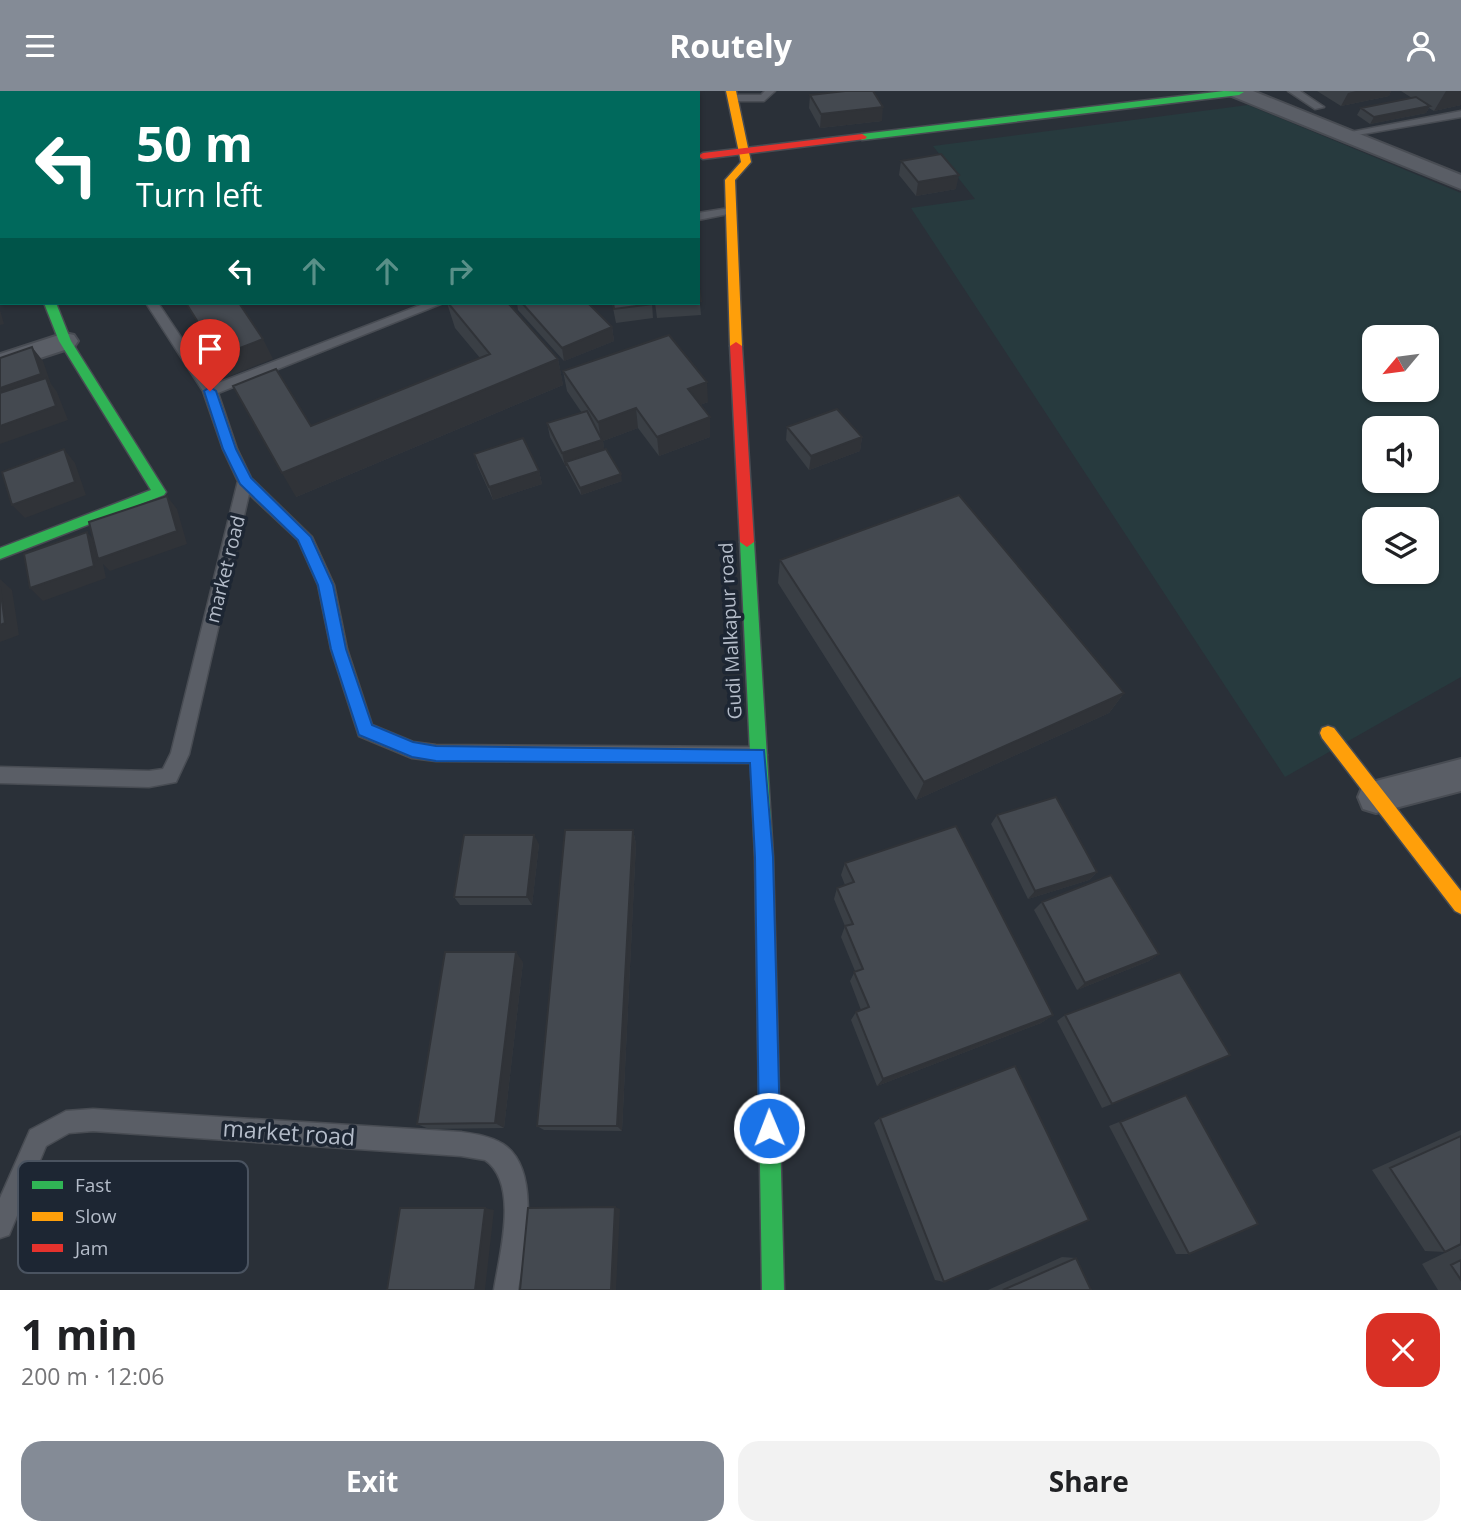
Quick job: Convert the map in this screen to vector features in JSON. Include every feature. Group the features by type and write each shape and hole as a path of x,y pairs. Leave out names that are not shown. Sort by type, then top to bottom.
{"street":[{"path":"730,180 702,149 744,151 1237,92 1461,183"},
{"path":"732,94 744,151"},
{"name":"Gudi Malkapur road","path":"744,151 746,162 730,180 729,211 764,857 773,1290"},
{"path":"0,554 159,492 65,341 51,305"},
{"path":"0,363 65,341"},
{"path":"1328,733 1461,905"},
{"path":"1376,797 1461,775"}],"lane":[{"path":"732,94 764,97 770,91"},
{"path":"1293,91 1319,107"},
{"path":"1340,135 1461,114"},
{"path":"700,218 729,211"},
{"path":"153,305 210,391 230,449 245,481 304,537 326,585 339,649 365,730 412,750 436,753 758,755"},
{"path":"210,391 433,305"},
{"name":"market road","path":"0,775 149,779 165,778 173,771 180,754 245,481"},
{"name":"market road","path":"28,1161 38,1138 50,1128 66,1122 93,1120 484,1148 500,1157 513,1183 516,1214 506,1290"},
{"name":"market road","path":"0,1226 18,1184"}],"green space":[{"path":"1248,105 1461,193 1461,677 1285,777 911,208 975,199 933,146"}],"building":[{"path":"873,91 883,107 821,114 810,95"},
{"path":"1416,97 1430,106 1374,117 1361,108"},
{"path":"941,154 959,175 918,182 901,161"},
{"path":"187,305 240,305 263,339 219,356"},
{"path":"450,305 510,305 558,359 282,473 233,386 276,369 311,426 490,354"},
{"path":"524,305 590,305 612,327 562,348"},
{"path":"613,305 644,305 614,309"},
{"path":"669,335 707,382 688,389 710,417 657,437 636,408 598,422 563,371"},
{"path":"32,347 41,374 0,388 0,358"},
{"path":"46,378 56,406 0,426 0,393"},
{"path":"837,409 862,437 811,456 787,427"},
{"path":"587,411 602,440 562,453 547,423"},
{"path":"523,438 539,471 489,487 474,454"},
{"path":"64,449 75,482 12,505 2,472"},
{"path":"606,449 621,474 580,488 566,462"},
{"path":"959,495 1124,693 924,782 780,560"},
{"path":"167,496 177,531 98,559 89,522"},
{"path":"87,532 94,566 30,588 24,554"},
{"path":"0,587 5,623 0,625"},
{"path":"1056,797 1097,872 1035,891 997,815"},
{"path":"956,826 1053,1015 883,1079 856,1012 869,1007 854,972 863,969 845,926 853,924 837,888 854,882 845,863"},
{"path":"565,830 633,830 617,1126 537,1126"},
{"path":"464,835 534,835 527,897 454,897"},
{"path":"1111,875 1159,954 1085,983 1042,902"},
{"path":"445,952 516,952 495,1123 417,1124"},
{"path":"1180,972 1230,1055 1112,1104 1065,1015"},
{"path":"1015,1066 1089,1220 944,1282 880,1118"},
{"path":"1186,1095 1258,1224 1189,1254 1120,1122"},
{"path":"1461,1136 1461,1244 1445,1252 1390,1168"},
{"path":"615,1207 611,1290 520,1290 528,1208"},
{"path":"400,1208 485,1208 475,1290 387,1290"},
{"path":"1076,1258 1091,1290 1003,1290"},
{"path":"1461,1260 1461,1280 1451,1265"}],"traffic: fast":[{"path":"862,137 1239,92"},
{"path":"0,554 159,492 65,341 51,305"},
{"path":"747,542 764,857 773,1290"}],"traffic: slow":[{"path":"731,91 746,162 730,180 736,346"},
{"path":"1328,733 1461,905"}],"traffic: jam":[{"path":"703,156 862,137"},
{"path":"736,346 747,542"}],"route":[{"path":"210,391 230,449 245,481 288,518 304,537 326,585 339,649 365,730 412,750 436,753 758,755 764,857 769,1128"}]}
